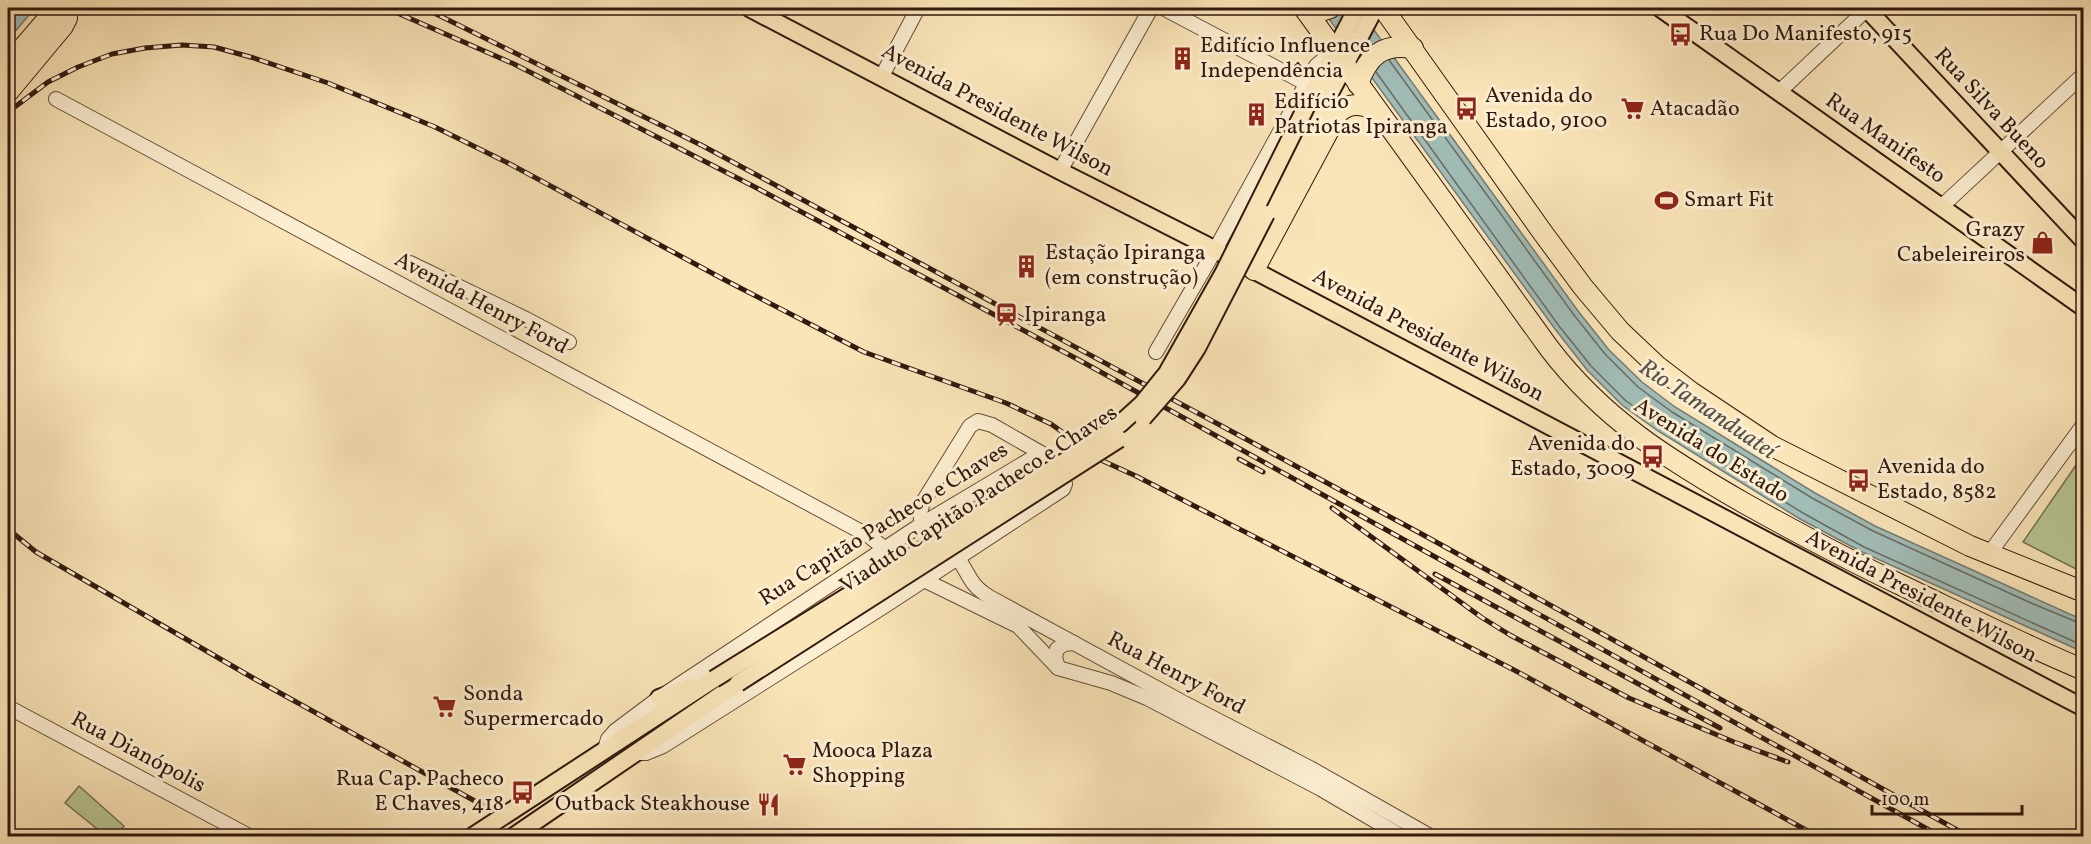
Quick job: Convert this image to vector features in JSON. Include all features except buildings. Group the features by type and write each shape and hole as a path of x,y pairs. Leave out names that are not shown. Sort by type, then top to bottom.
{"highway":[{"path":"8,65 57,8"},
{"path":"8,92 63,26 67,18 66,8"},
{"path":"1306,10 1318,12 1330,8"},
{"name":"Avenida do Estado","path":"1383,8 1583,287 1636,348 1691,392 1772,447 1989,554 2084,592"},
{"name":"Avenida do Estado","path":"1306,10 1555,357 1614,418 1668,458 1799,534 1940,604 2084,670"},
{"path":"1314,95 1347,93 1360,87 1367,65 1380,52 1400,46 1413,48"},
{"path":"1254,270 1338,113 1355,104 1368,106 1378,113"}],"main road":[{"name":"Avenida Presidente Wilson","path":"749,8 1254,270 2084,708"},
{"path":"1339,58 1357,8"},
{"path":"1339,58 1375,8"},
{"name":"Rua Manifesto","path":"1660,8 2084,308"},
{"name":"Rua Silva Bueno","path":"1867,8 2084,241"},
{"name":"Viaduto Capitão Pacheco e Chaves","path":"714,680 1088,447 1120,424 1142,404 1167,373 1223,274 1314,95 1339,58"},
{"name":"Viaduto Capitão Pacheco e Chaves","path":"738,683 1099,453 1124,436 1152,409 1177,379 1197,348 1314,95"},
{"path":"659,698 714,680"},
{"name":"Rua Capitão Pacheco e Chaves","path":"474,837 492,830 605,749 638,720 714,680"},
{"name":"Rua Capitão Pacheco e Chaves","path":"514,837 738,683"},
{"path":"631,756 642,741 644,732 638,720"}],"street":[{"path":"882,76 918,8"},
{"path":"1060,171 1152,8"},
{"path":"1156,352 1215,250 1314,95 1163,8"},
{"path":"1779,92 1867,8"},
{"path":"1941,207 2084,74"},
{"name":"Avenida Henry Ford","path":"56,99 858,531 884,548"},
{"path":"410,263 569,342"},
{"path":"922,524 920,513 923,502 970,426 975,422 982,421 992,425 1041,453"},
{"path":"1989,554 2084,424"},
{"name":"Rua Capitão Pacheco e Chaves","path":"631,756 663,746 924,580 1065,487 1064,482 1041,453 884,548 659,698 638,720"},
{"name":"Rua Henry Ford","path":"922,524 957,557 968,578 981,592 1310,768 1430,837"},
{"path":"884,548 924,580 1013,623 1058,668 1111,683 1147,698 1321,789 1401,837"},
{"path":"1058,668 1057,649 1064,644 1074,643"},
{"name":"Rua Dianópolis","path":"8,707 223,830 249,837"}],"green space":[{"path":"2083,455 2084,569 2082,572 2023,542"},
{"path":"79,786 124,826 116,836 106,836 65,803"}],"water":[{"path":"8,8 35,8 8,40"},
{"name":"Rio Tamanduateí","path":"1321,8 1358,8 1578,311 1609,350 1642,382 1675,407 1815,493 1875,526 2083,620 2083,652 1862,552 1800,519 1658,431 1622,405 1587,370 1555,329"}],"railway":[{"path":"386,8 514,64 753,186 1079,360 1940,836"},
{"path":"424,8 703,146 1418,532 1968,836"},
{"path":"8,112 48,82 78,67 112,54 145,48 182,45 214,47 328,83 435,127 508,163 864,352 1006,403 1051,424 1103,461 1516,671 1817,836"},
{"path":"1239,459 1263,472"},
{"path":"1332,508 1481,617 1510,635 1629,698 1788,762"},
{"path":"8,529 36,552 253,678 482,805"},
{"path":"1435,574 1720,728"}],"place":[{"name":"Rua Do Manifesto, 915","path":"1681,34"},
{"name":"Edifício Influence Independência","path":"1182,59"},
{"name":"Avenida do Estado, 9100","path":"1467,109"},
{"name":"Atacadão","path":"1632,109"},
{"name":"Edifício Patriotas Ipiranga","path":"1256,115"},
{"name":"Smart Fit","path":"1666,200"},
{"name":"Grazy Cabeleireiros","path":"2043,243"},
{"name":"Estação Ipiranga (em construção)","path":"1027,266"},
{"name":"Ipiranga","path":"1006,315"},
{"name":"Avenida do Estado, 3009","path":"1653,457"},
{"name":"Avenida do Estado, 8582","path":"1859,480"},
{"name":"Sonda Supermercado","path":"445,707"},
{"name":"Mooca Plaza Shopping","path":"794,764"},
{"name":"Rua Cap. Pacheco E Chaves, 418","path":"522,792"},
{"name":"Outback Steakhouse","path":"768,804"}]}
